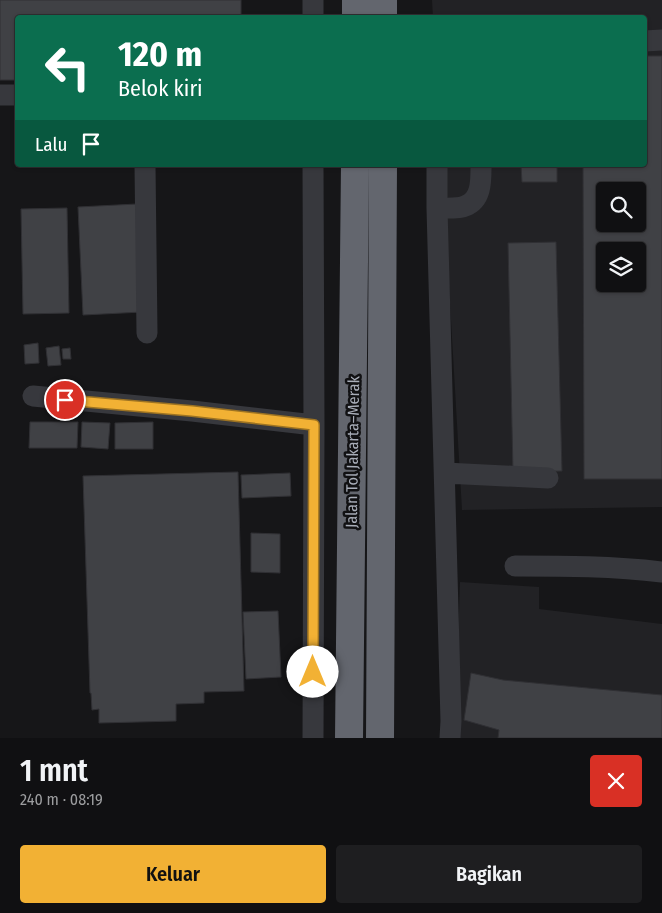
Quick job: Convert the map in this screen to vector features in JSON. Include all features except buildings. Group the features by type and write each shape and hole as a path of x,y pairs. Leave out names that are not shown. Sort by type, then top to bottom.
{"highway":[{"path":"356,0 356,15"},
{"path":"383,0 383,15"},
{"name":"Jalan Tol Jakarta–Merak","path":"349,738 355,167"},
{"name":"Jalan Tol Jakarta–Merak","path":"380,738 382,167"}],"street":[{"path":"313,0 313,15"},
{"path":"647,41 662,40"},
{"path":"0,95 15,95"},
{"path":"145,167 147,333"},
{"path":"313,167 313,738"},
{"path":"437,167 450,738"},
{"path":"437,208 465,207 474,200 480,188 481,167"},
{"path":"33,396 314,425"},
{"path":"445,473 548,478"},
{"path":"515,566 576,566 662,572"}],"shaded area":[{"path":"432,0 662,0 662,507 462,510 442,167 647,167 647,15 433,15"},
{"path":"460,582 539,587 539,609 662,624 662,738 455,738"}],"route":[{"path":"65,400 192,411 314,425 313,672"}]}
